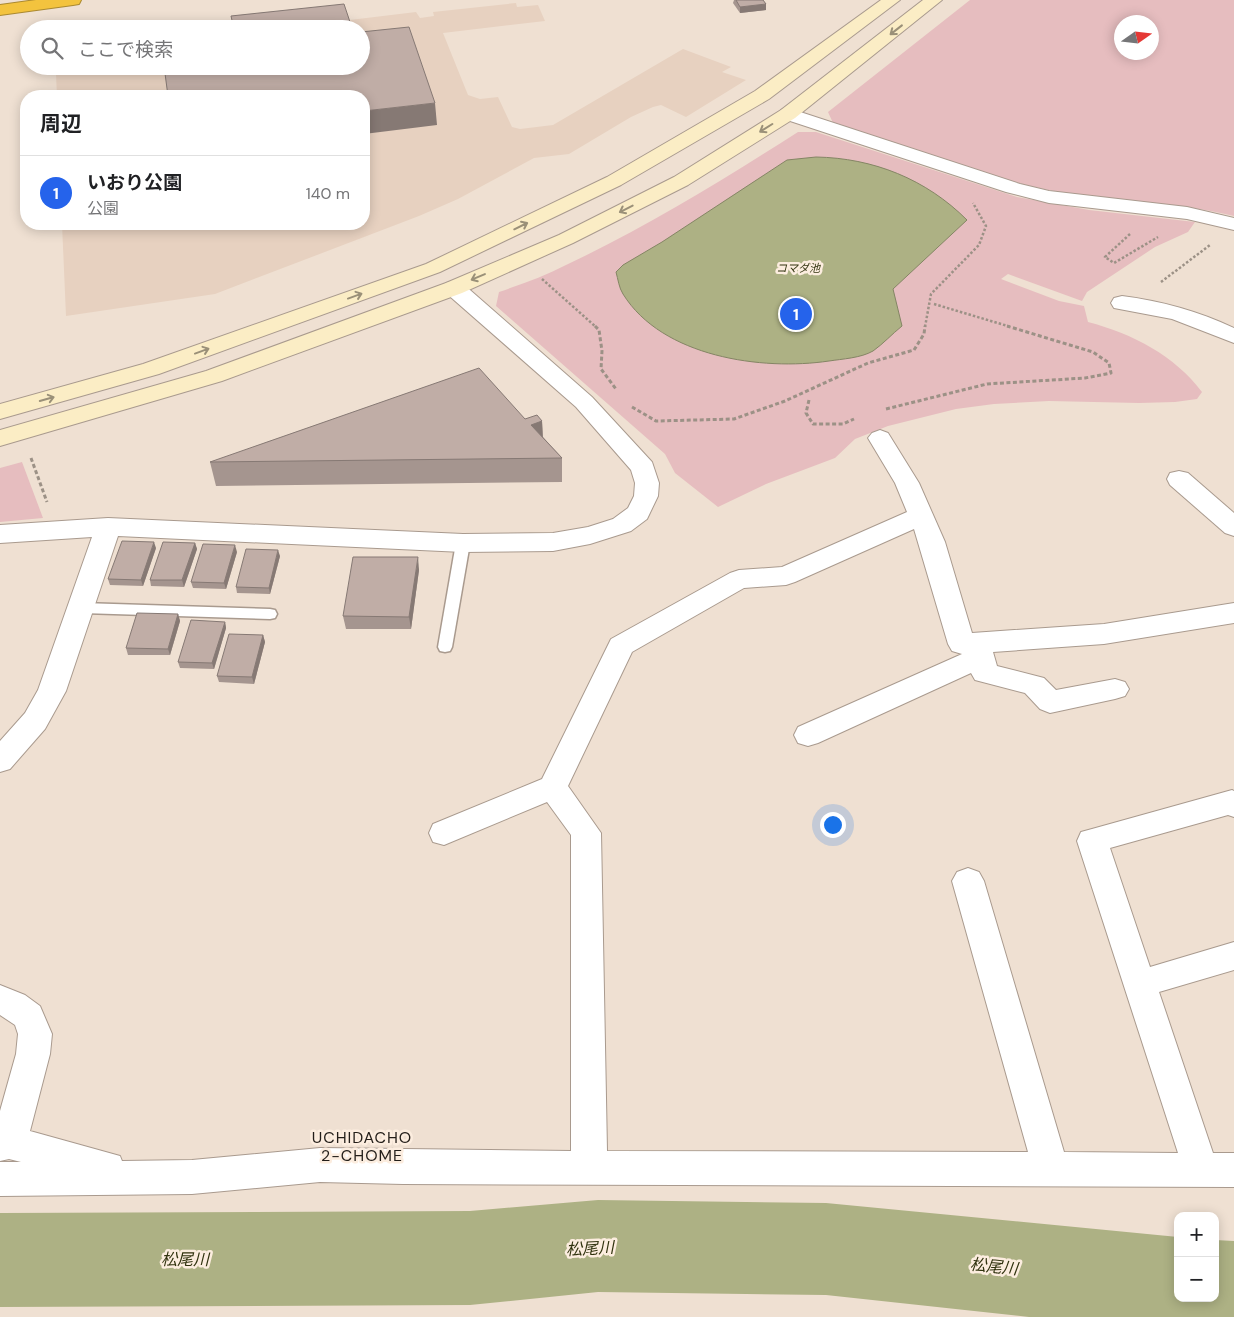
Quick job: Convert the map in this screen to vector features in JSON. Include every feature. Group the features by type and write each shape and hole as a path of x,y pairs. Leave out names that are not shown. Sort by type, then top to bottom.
{"highway":[{"path":"0,10 73,0"}],"street":[{"path":"0,412 151,370 433,268 614,181 762,95 892,0"},
{"path":"0,438 214,376 454,288 566,239 682,181 788,114 934,0"},
{"path":"788,114 1013,188 1049,197 1187,213 1232,223"},
{"path":"0,534 108,527 463,543 553,542 590,535 622,525 638,513 646,496 647,483 643,468 584,402 454,288"},
{"path":"1127,304 1160,308 1199,320 1234,336"},
{"path":"880,438 907,483 932,542 962,644 979,650"},
{"path":"1179,479 1234,527"},
{"path":"444,834 553,787 621,646 739,579 786,576 921,516"},
{"path":"0,761 35,720 52,691 82,608 108,527"},
{"path":"808,735 979,650 1104,634 1234,613"},
{"path":"979,650 984,673 1034,685 1050,702 1115,689"},
{"path":"553,787 586,833 589,1167"},
{"path":"0,1179 138,1176 192,1177 320,1165 1217,1170 1139,984 1092,841 1232,802 1234,805"},
{"path":"968,881 1051,1169"},
{"path":"1139,984 1234,956"},
{"path":"0,999 13,1005 28,1016 35,1034 33,1054 4,1143 138,1176"}],"lane":[{"path":"445,646 463,543"},
{"path":"82,608 270,614"}],"path":[{"path":"628,405 656,420 734,419 785,401 868,363 914,350 924,334 931,294 979,245 986,226 968,195"},
{"path":"1127,304 1207,247 1232,223"},
{"path":"538,276 599,330 602,351 601,369 617,391"},
{"path":"809,400 806,413 813,424 843,424 864,415 987,384 1085,378 1110,373 1109,362 1092,352 934,304"},
{"path":"864,415 880,438"},
{"path":"34,464 48,504"}],"shaded area":[{"path":"970,0 1234,0 1234,216 1185,207 1085,196 1035,187 959,166 833,123 828,112"},
{"path":"516,3 517,7 538,5 545,21 443,33 468,95 480,99 498,97 512,127 520,129 553,125 683,49 731,67 722,72 746,80 686,117 661,105 653,107 631,117 569,154 534,158 458,199 419,216 215,294 66,316 62,230 370,230 370,90 57,90 56,75 370,75 370,20 350,20 416,12 420,18 434,16 433,12"},
{"path":"798,132 816,132 1017,197 1089,210 1195,222 1188,232 1155,247 1087,292 1082,301 1008,274 1001,279 1059,301 1084,306 1088,322 1121,333 1151,348 1179,367 1202,392 1197,399 1175,402 1049,401 994,404 956,409 888,426 855,439 835,458 766,484 718,507 675,473 665,454 496,306 499,292 550,273 626,235 713,185"},
{"path":"22,462 43,518 0,522 0,468"}],"water":[{"name":"コマダ池","path":"816,157 858,162 898,174 934,193 967,220 893,289 902,326 873,351 851,358 803,364 745,361 716,355 688,346 662,332 640,315 623,294 616,272 623,265 662,242 787,160"}],"building":[{"path":"736,0 763,0 766,4 740,7"},
{"path":"344,4 349,20 232,20 231,16"},
{"path":"409,27 435,103 370,110 370,90 167,90 165,75 370,75 370,31"},
{"path":"479,368 525,419 537,415 542,421 531,425 562,458 210,462"},
{"path":"122,541 154,542 141,580 108,579"},
{"path":"163,542 195,543 182,580 150,580"},
{"path":"203,544 235,545 224,583 191,582"},
{"path":"246,549 278,550 269,588 236,587"},
{"path":"353,557 418,557 409,617 343,616"},
{"path":"137,613 178,614 168,649 126,648"},
{"path":"191,620 225,622 212,663 178,662"},
{"path":"229,634 263,635 252,677 217,676"}],"waterway":[{"name":"松尾川","path":"0,1260 470,1258 598,1246 826,1249 1174,1285"},
{"name":"松尾川","path":"1219,1288 1234,1289"}],"place":[{"name":"いおり公園","path":"796,314"}],"district":[{"name":"UCHIDACHO 2-CHOME","path":"362,1146"}]}
